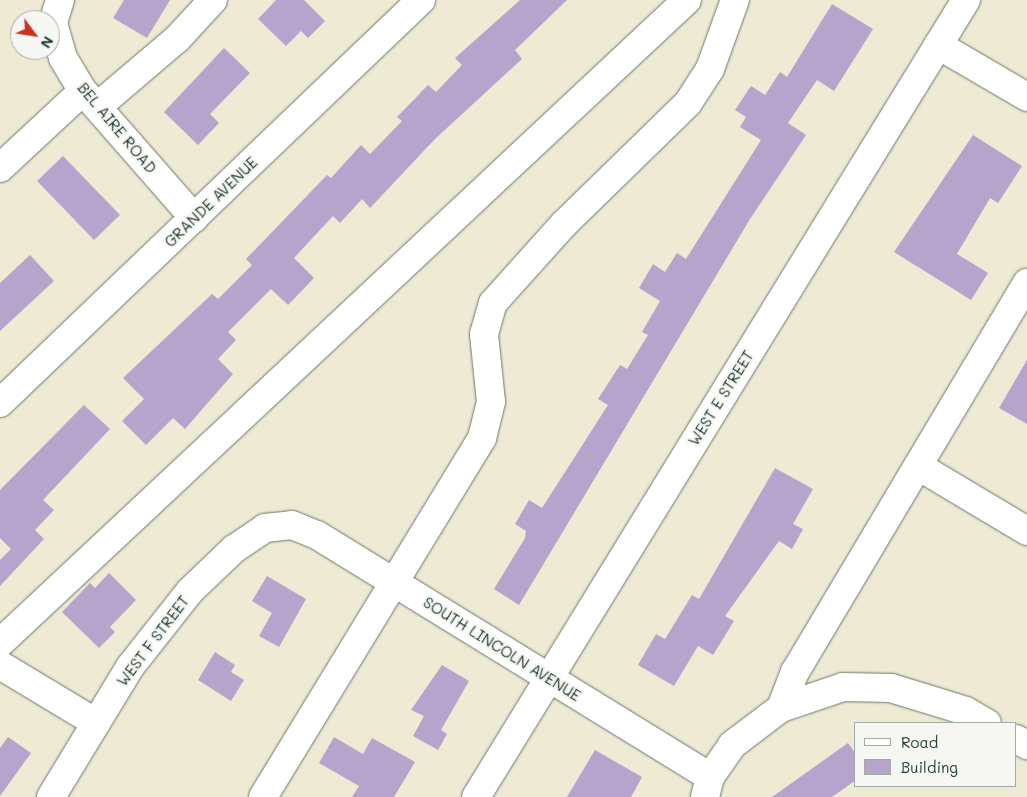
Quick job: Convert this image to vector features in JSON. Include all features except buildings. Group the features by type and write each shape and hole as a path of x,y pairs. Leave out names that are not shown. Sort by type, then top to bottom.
{"street":[{"name":"BEL AIRE ROAD","path":"60,0 53,23 63,58 90,99 194,218"},
{"path":"0,168 90,99 177,39 213,0"},
{"name":"GRANDE AVENUE","path":"0,403 421,0"},
{"path":"0,643 687,0"},
{"path":"263,797 482,438 491,402 484,334 493,303 564,224 688,103 710,69 735,0"},
{"name":"WEST E STREET","path":"476,797 966,0"},
{"path":"938,45 1027,97"},
{"path":"781,708 795,672 1027,283"},
{"path":"918,466 1027,532"},
{"name":"SOUTH LINCOLN AVENUE","path":"292,526 317,535 549,678 708,787"},
{"name":"WEST F STREET","path":"51,797 130,667 190,591 234,549 265,528 292,526"},
{"path":"0,665 96,723"},
{"path":"708,787 732,745 781,708 843,687 891,688 966,711 986,722"}]}
